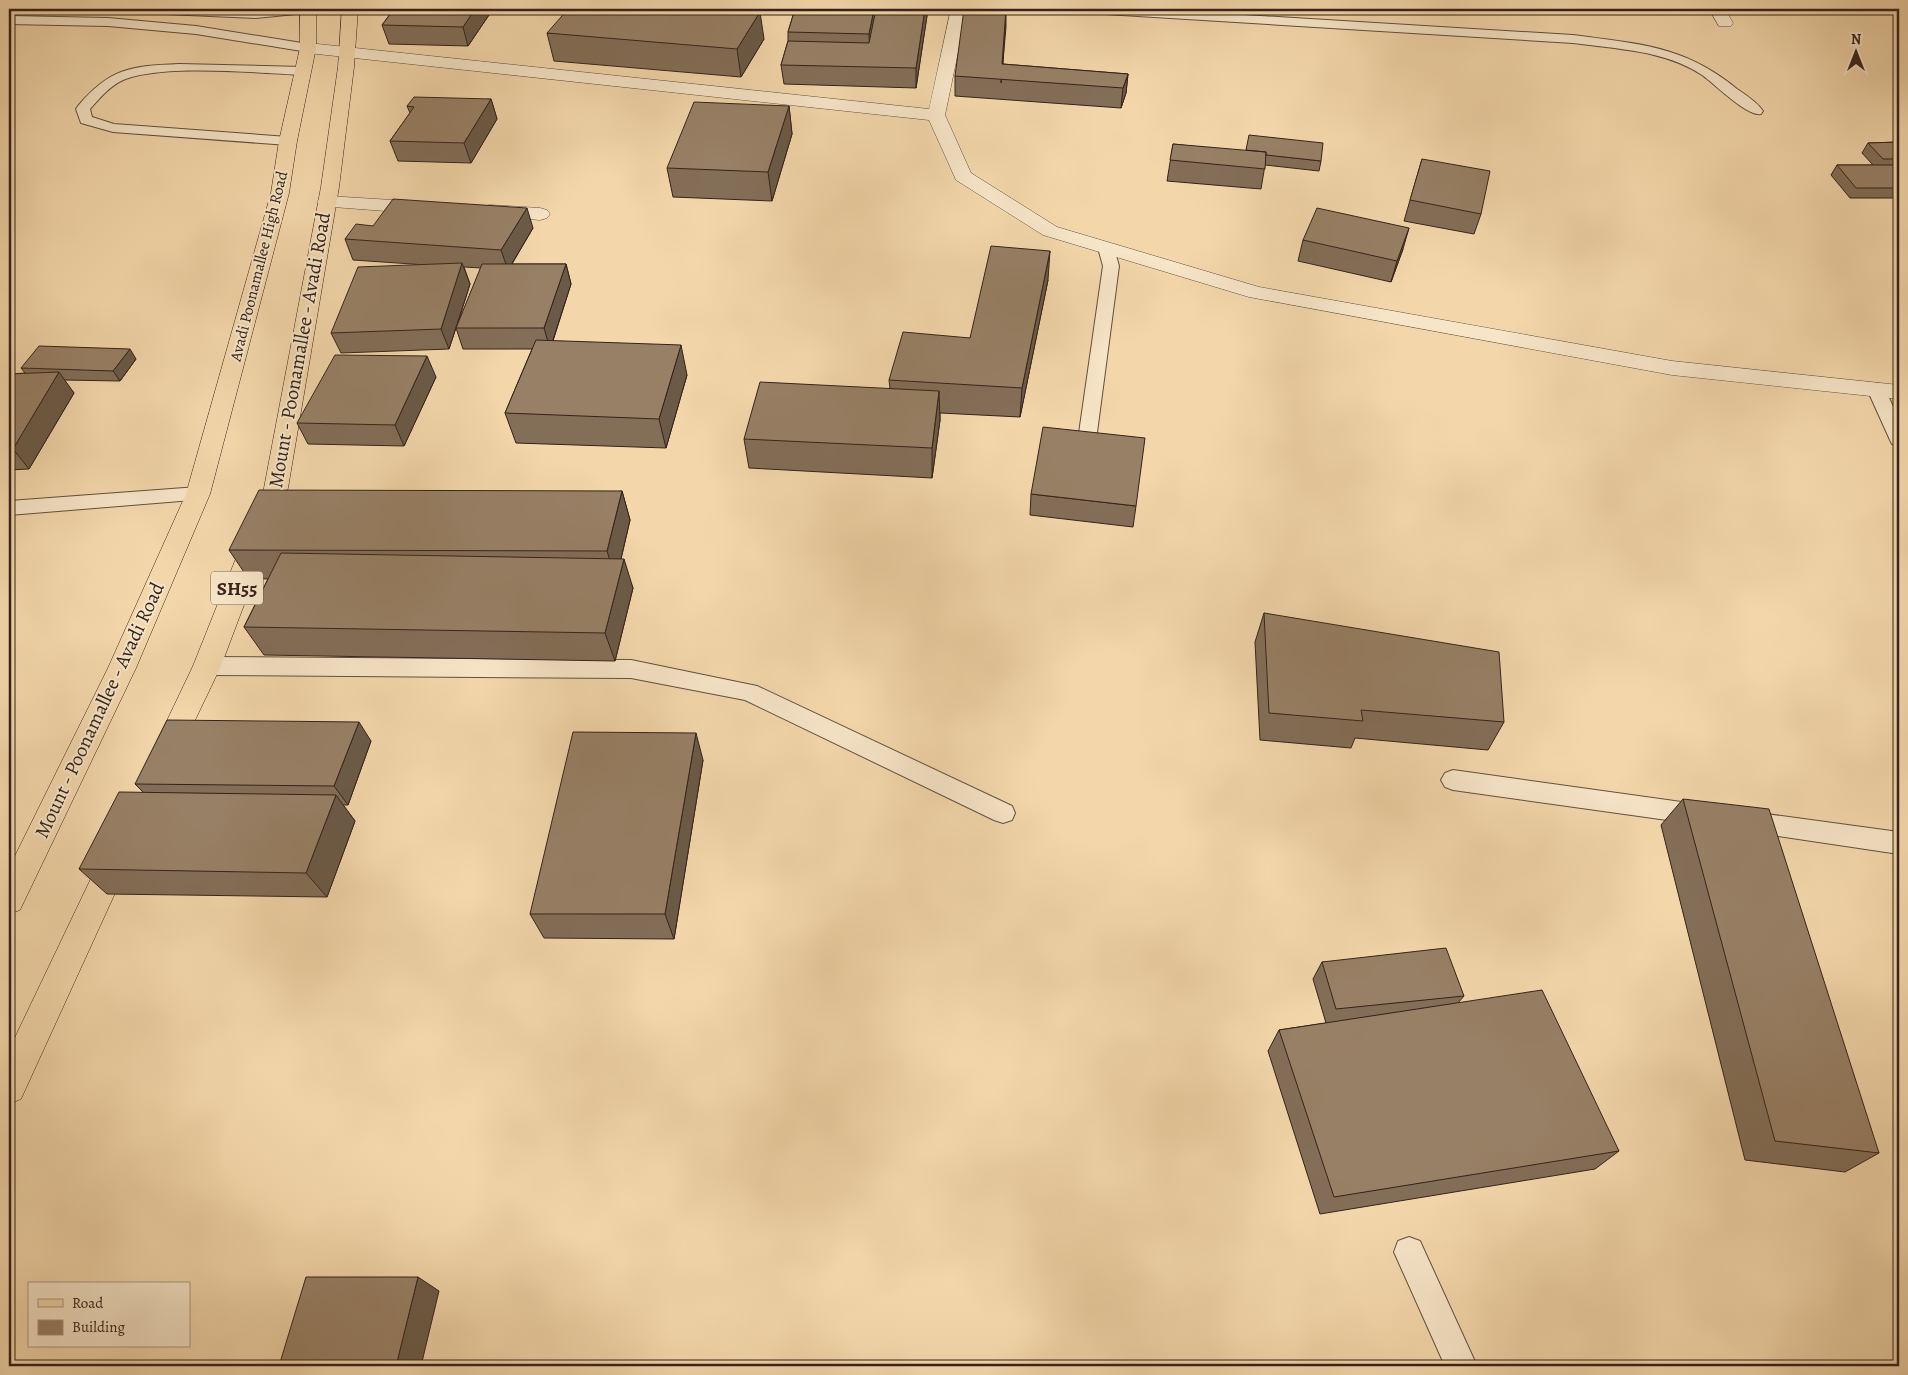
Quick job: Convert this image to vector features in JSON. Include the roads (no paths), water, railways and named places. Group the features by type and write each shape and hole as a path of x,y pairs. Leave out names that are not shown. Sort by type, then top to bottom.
{"main road":[{"name":"Avadi Poonamallee High Road","path":"214,432 280,193 288,141 308,48 307,9"},
{"name":"Mount - Poonamallee - Avadi Road","path":"156,774 207,666 276,488 289,425 327,202 348,52 350,9"},
{"name":"Mount - Poonamallee - Avadi Road","path":"9,900 122,668 198,494 214,432"},
{"path":"9,1087 126,836"}],"street":[{"path":"959,9 936,115 964,176 1050,231 1256,293 1672,368 1899,392"},
{"path":"1717,9 1725,23"},
{"path":"308,48 936,115"},
{"path":"327,202 443,209"},
{"path":"472,210 540,214"}],"lane":[{"path":"142,9 256,14 307,9"},
{"path":"1088,9 1573,39 1627,47 1665,54 1697,66 1756,111"},
{"path":"9,20 118,23 196,30 308,48"},
{"path":"288,141 113,128 86,120 83,110 96,93 117,78 135,72 164,68 302,71"},
{"path":"1087,440 1111,266 1106,248"},
{"path":"1876,389 1899,440"},
{"path":"9,508 198,494"},
{"path":"207,666 631,669 749,692 1003,813"},
{"path":"1454,780 1899,843"},
{"path":"1409,1252 1461,1366"}]}
